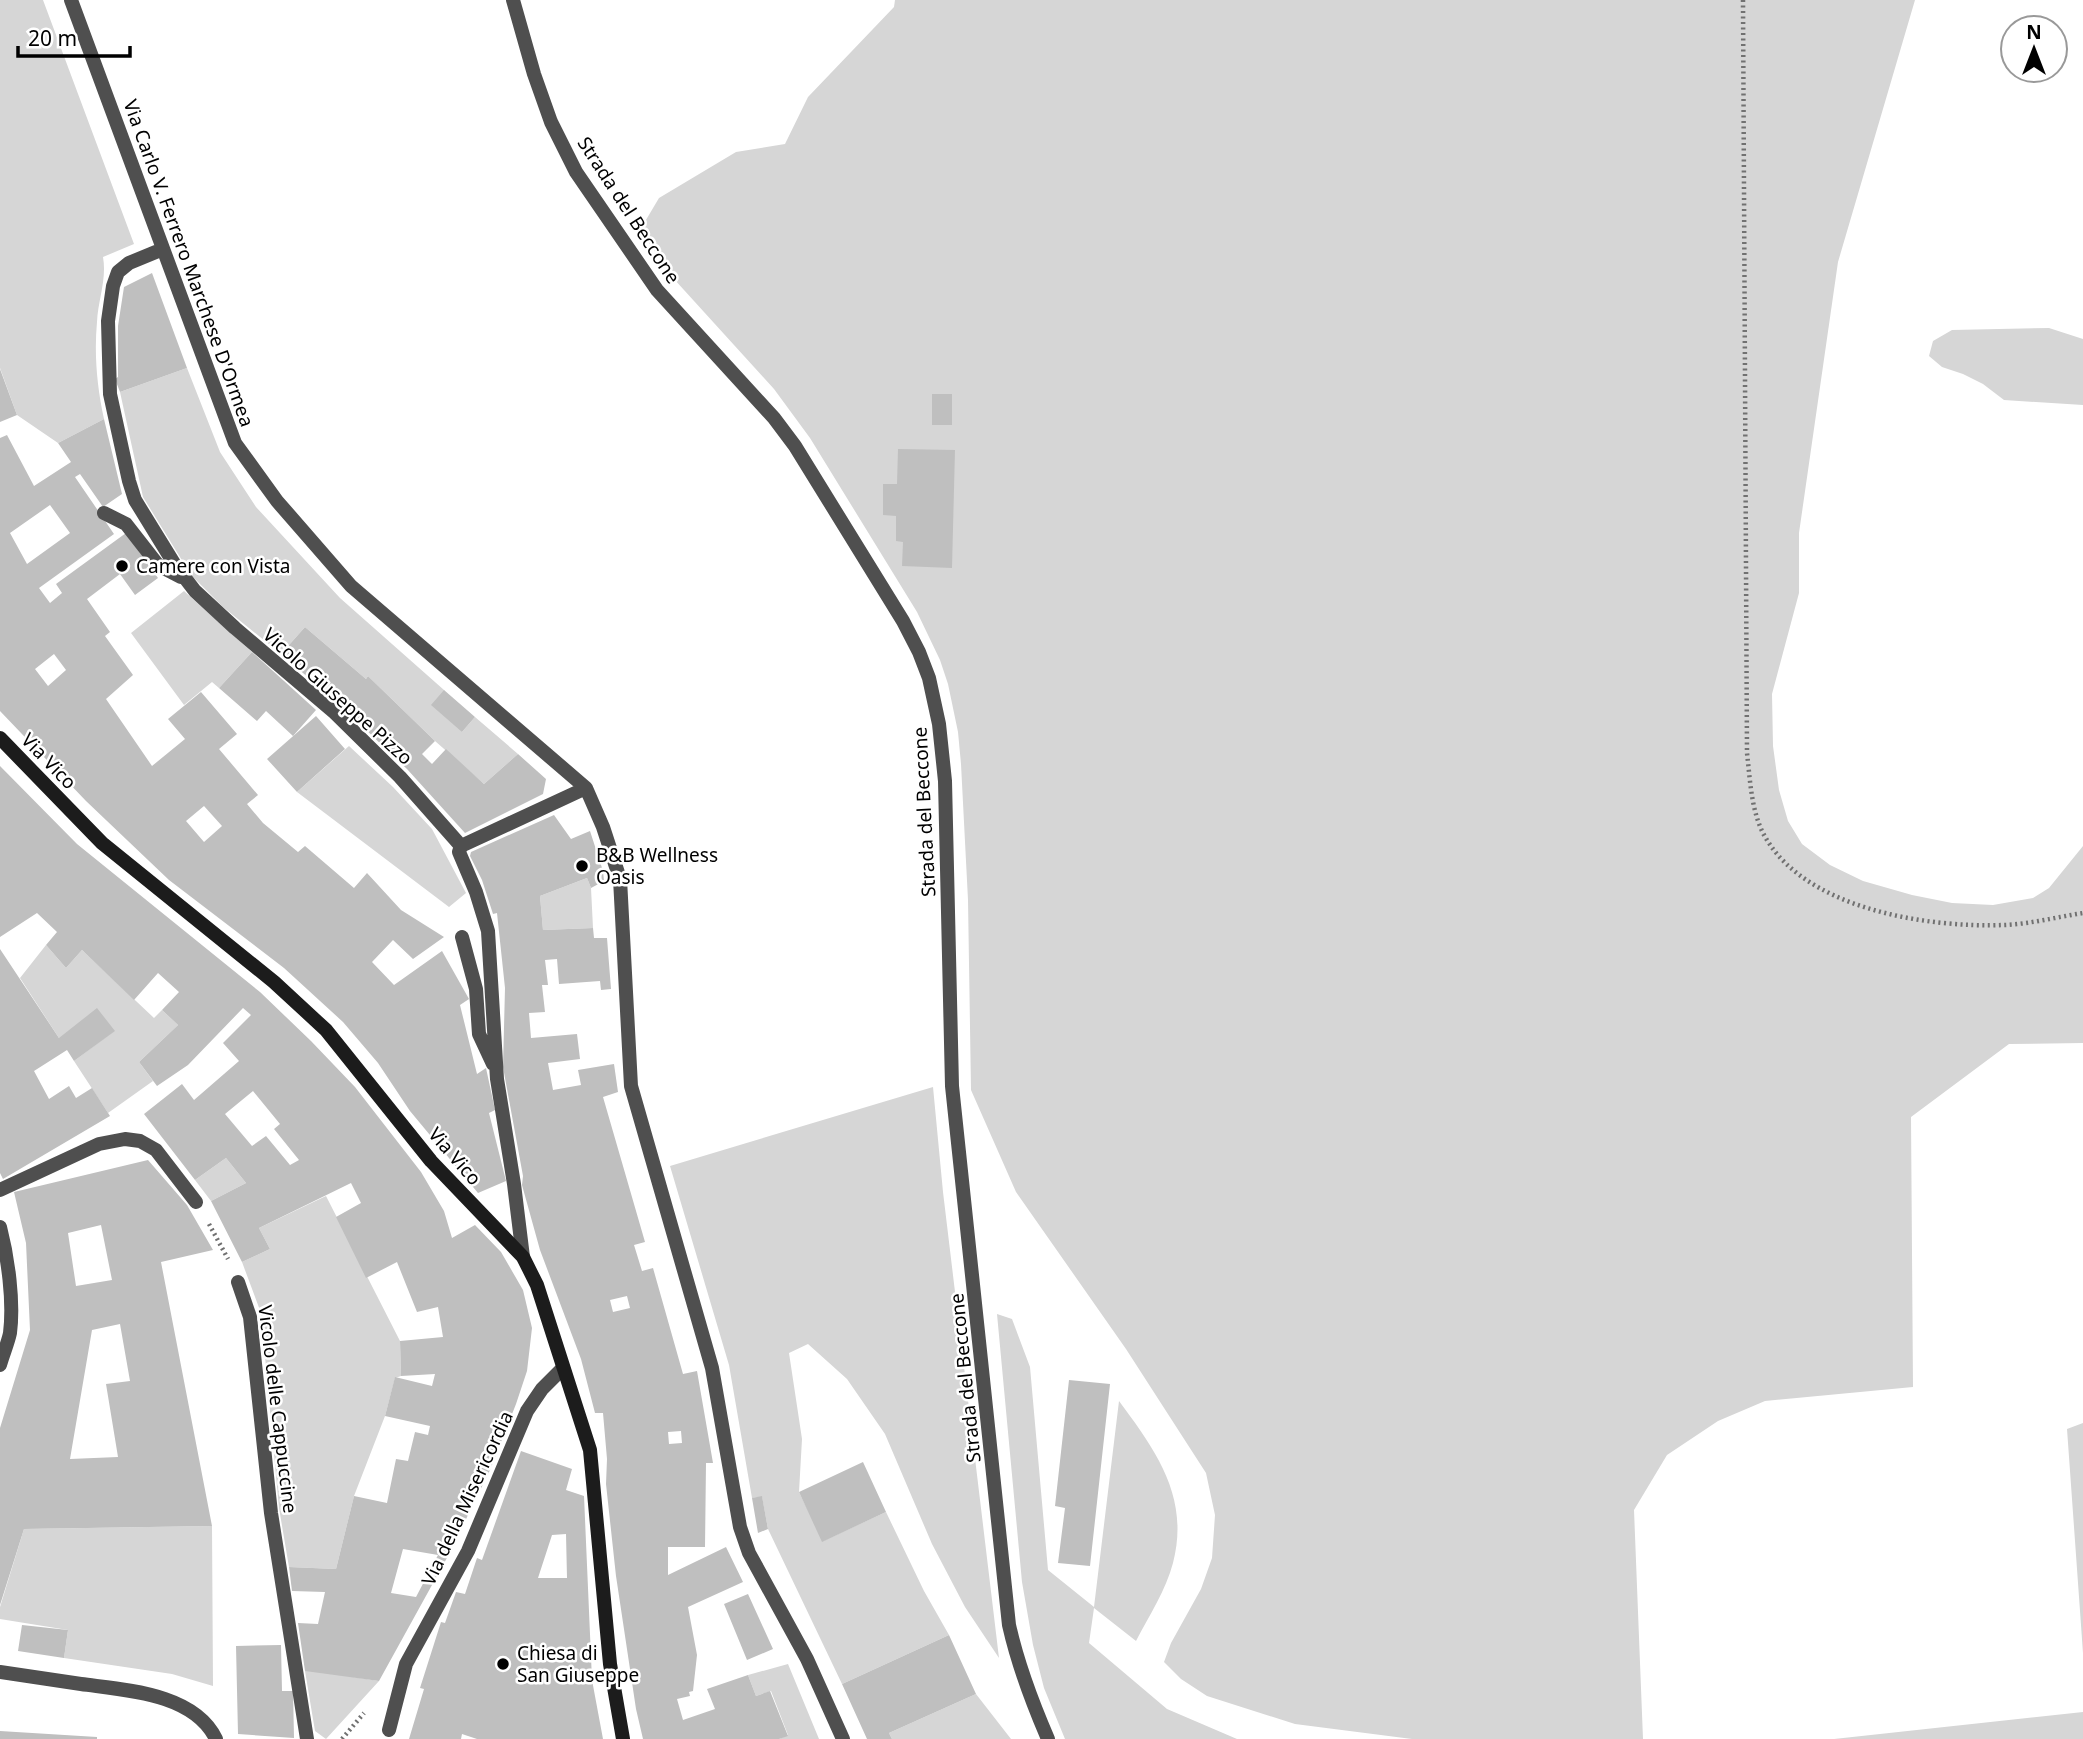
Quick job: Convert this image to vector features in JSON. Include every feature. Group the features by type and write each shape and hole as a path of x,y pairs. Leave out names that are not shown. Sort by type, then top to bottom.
{"street":[{"name":"Via Carlo V. Ferrero Marchese D'Ormea","path":"71,0 235,443 277,501 351,586 586,788 603,827 620,879 631,1086 712,1368 740,1527 749,1553 807,1659 843,1739"},
{"name":"Strada del Beccone","path":"513,0 551,122 576,172 657,290 774,418 795,446 902,621 929,678 939,724 945,781 952,1086 1009,1625 1028,1694 1048,1739"},
{"name":"Vicolo Giuseppe Pizzo","path":"163,249 129,263 116,277 108,321 108,371 114,417 132,492 185,579 228,622 335,713 400,777 461,846 461,858 476,892 488,931 496,1069 523,1256"},
{"name":"Vicolo Giuseppe Pizzo","path":"104,513 126,524 158,565 185,579"},
{"name":"Via Vico","path":"0,738 102,843 274,982 326,1030 431,1161 523,1256 537,1285 585,1431 594,1470 610,1664 623,1739"},
{"path":"461,846 586,788"},
{"name":"Vicolo Giuseppe Pizzo","path":"461,937 476,989 480,1041 496,1069"},
{"path":"0,1190 99,1144 125,1139 139,1141 156,1150 196,1202"},
{"path":"0,1227 8,1267 10,1318 8,1340 0,1365"},
{"name":"Vicolo delle Cappuccine","path":"238,1282 250,1317 271,1513 307,1739"},
{"name":"Via della Misericordia","path":"389,1730 406,1664 468,1551 527,1411 542,1389 564,1368"},
{"path":"0,1672 131,1691 164,1700 198,1716 211,1729 216,1739"}],"path":[{"path":"1743,0 1747,753 1753,799 1762,831 1775,852 1811,884 1835,896 1913,918 1967,925 2006,925 2083,914"},
{"name":"Vicolo delle Cappuccine","path":"196,1202 223,1246 238,1282"}],"shaded area":[{"path":"0,0 43,0 134,244 103,257 104,273 96,346 104,419 58,443 17,415 0,368"},
{"path":"895,0 1915,0 1838,262 1799,533 1799,593 1772,694 1773,746 1779,790 1788,821 1802,844 1830,865 1863,881 1952,903 1993,905 2033,898 2049,888 2083,846 2083,1043 2009,1044 1911,1117 1913,1387 1765,1401 1718,1421 1667,1455 1634,1510 1643,1739 1412,1739 1295,1724 1207,1696 1181,1679 1164,1662 1171,1643 1201,1589 1212,1558 1215,1515 1206,1473 1126,1349 1016,1192 971,1090 968,900 961,764 958,732 940,660 917,612 810,438 774,389 674,279 640,230 659,198 736,152 785,144 808,97 894,7"},
{"path":"2049,328 2083,339 2083,405 2004,400 1983,384 1942,367 1929,356 1933,341 1952,330"},
{"path":"187,368 220,452 256,507 340,598 444,690 462,732 475,717 518,754 484,784 368,676 366,679 305,627 281,654 223,607 191,575 143,497 120,392"},
{"path":"184,591 252,652 219,688 212,682 184,705 131,633"},
{"path":"349,746 393,787 432,829 466,893 449,907 297,792"},
{"path":"587,878 591,888 593,928 543,930 540,896"},
{"path":"46,945 66,968 82,950 154,1018 162,1010 178,1025 139,1062 153,1081 108,1113 74,1061 114,1031 59,1038 20,978"},
{"path":"933,1087 943,1192 999,1658 965,1607 932,1544 885,1434 847,1379 808,1344 789,1353 802,1439 799,1492 823,1541 886,1512 924,1591 949,1635 842,1684 768,1529 762,1497 752,1498 729,1365 670,1166"},
{"path":"226,1158 246,1183 211,1201 195,1180"},
{"path":"326,1196 400,1341 401,1376 395,1378 385,1416 354,1496 336,1569 289,1567 279,1508 261,1313 242,1262 270,1249 259,1228"},
{"path":"997,1314 1012,1319 1030,1367 1048,1570 1094,1607 1119,1401 1157,1457 1173,1496 1177,1539 1173,1563 1162,1593 1136,1641 1094,1608 1089,1643 1167,1709 1237,1739 1065,1739 1044,1688 1022,1582"},
{"path":"2083,1423 2083,1653 2067,1429"},
{"path":"212,1526 213,1686 172,1674 64,1658 68,1630 0,1619 0,1607 24,1529"},
{"path":"788,1664 819,1739 779,1739 788,1735 771,1691 756,1696 748,1675"},
{"path":"305,1671 379,1681 326,1739 315,1731"},
{"path":"976,1694 1011,1739 892,1739 889,1733"},
{"path":"2083,1712 2083,1739 1834,1739"}],"building":[{"path":"152,273 187,368 120,392 115,379 118,377 118,326 124,287"},
{"path":"0,369 17,415 0,422"},
{"path":"932,394 952,394 952,425 932,425"},
{"path":"104,419 122,494 103,507 80,474 75,477 114,534 39,588 50,603 62,593 56,584 126,533 158,578 135,595 120,574 87,599 110,632 105,636 133,675 106,699 152,766 185,739 168,719 201,692 237,734 219,749 258,795 247,804 263,823 298,852 305,846 354,888 367,873 401,910 444,937 413,959 393,940 372,962 394,985 442,951 469,999 460,1005 477,1074 486,1068 495,1110 489,1113 506,1181 478,1193 410,1111 378,1063 343,1022 284,968 169,880 86,801 0,711 0,438 7,435 34,486 71,462 58,443","holes":["50,505 70,533 27,564 10,533","54,654 66,670 48,686 35,669","204,806 222,826 204,842 186,821"]},
{"path":"898,449 955,450 952,568 902,566 903,542 896,541 896,516 883,515 883,484 897,484"},
{"path":"305,627 366,679 368,676 435,741 422,754 432,764 446,749 484,784 518,754 546,779 543,794 465,833 407,769 340,705 281,654"},
{"path":"252,652 316,710 293,736 266,711 257,721 219,688"},
{"path":"444,690 475,717 462,732 431,705"},
{"path":"316,716 345,749 297,792 267,759"},
{"path":"0,766 77,844 260,992 311,1041 355,1087 421,1172 444,1211 452,1238 475,1225 501,1252 523,1290 532,1328 527,1371 516,1404 490,1470 448,1556 379,1681 305,1671 298,1623 318,1624 325,1592 292,1591 289,1567 336,1569 354,1496 387,1503 396,1459 408,1461 415,1432 428,1435 430,1426 385,1416 395,1377 432,1386 435,1374 401,1376 400,1341 443,1337 438,1307 417,1312 397,1262 366,1278 336,1217 361,1203 351,1183 259,1228 270,1249 242,1262 211,1201 246,1183 226,1158 195,1180 144,1114 182,1084 194,1100 239,1061 223,1043 251,1015 243,1008 188,1065 157,1086 139,1062 178,1025 162,1010 179,992 158,973 134,1000 82,950 66,968 46,945 57,932 37,913 0,937","holes":["253,1091 280,1124 274,1129 299,1160 290,1165 266,1136 252,1146 225,1114","403,1549 438,1555 416,1597 391,1593"]},
{"path":"554,815 571,839 590,831 604,881 591,888 587,878 540,896 543,930 593,928 594,938 607,938 611,989 601,990 600,981 559,984 557,959 545,960 548,985 542,985 545,1012 529,1013 531,1038 577,1034 580,1059 548,1063 553,1090 581,1085 578,1070 614,1064 618,1092 603,1097 645,1242 634,1245 642,1271 653,1268 683,1374 697,1371 713,1463 706,1463 705,1547 668,1547 668,1575 726,1547 743,1582 688,1607 697,1655 693,1691 689,1692 690,1696 677,1699 683,1720 715,1709 707,1689 748,1675 756,1696 770,1691 788,1736 779,1739 643,1739 616,1576 606,1484 603,1413 595,1413 581,1359 540,1250 522,1185 523,1176 503,1067 505,988 497,913 493,914 482,880 470,856 471,852","holes":["627,1296 630,1308 613,1312 610,1300","681,1431 682,1443 669,1444 668,1432"]},
{"path":"0,949 59,1038 97,1008 115,1031 74,1061 67,1050 34,1071 49,1099 69,1086 76,1098 92,1088 110,1116 3,1179 0,1173"},
{"path":"148,1160 187,1205 213,1250 161,1262 212,1526 24,1529 0,1605 0,1428 30,1330 26,1243 14,1192","holes":["101,1225 112,1280 76,1286 68,1233","120,1324 130,1381 106,1384 118,1457 70,1459 92,1330"]},
{"path":"1069,1380 1110,1384 1090,1566 1058,1563 1065,1508 1055,1506"},
{"path":"521,1451 572,1469 566,1490 584,1496 592,1680 603,1739 477,1739 462,1734 461,1739 409,1739 424,1689 420,1688 441,1622 445,1623 456,1592 465,1594 477,1558 482,1560","holes":["566,1534 567,1578 538,1578 552,1535"]},
{"path":"863,1462 886,1512 822,1542 799,1492"},
{"path":"762,1496 768,1529 758,1533 752,1498"},
{"path":"748,1594 773,1649 747,1660 724,1604"},
{"path":"22,1625 68,1630 64,1658 18,1651"},
{"path":"949,1635 976,1694 889,1733 892,1739 867,1739 842,1684"},
{"path":"281,1645 282,1691 293,1691 294,1738 238,1734 236,1646"},
{"path":"0,1731 97,1737 97,1739 0,1739"}],"place":[{"name":"Camere con Vista","path":"122,566"},
{"name":"B&B Wellness Oasis","path":"582,866"},
{"name":"Chiesa di San Giuseppe","path":"503,1664"}]}
